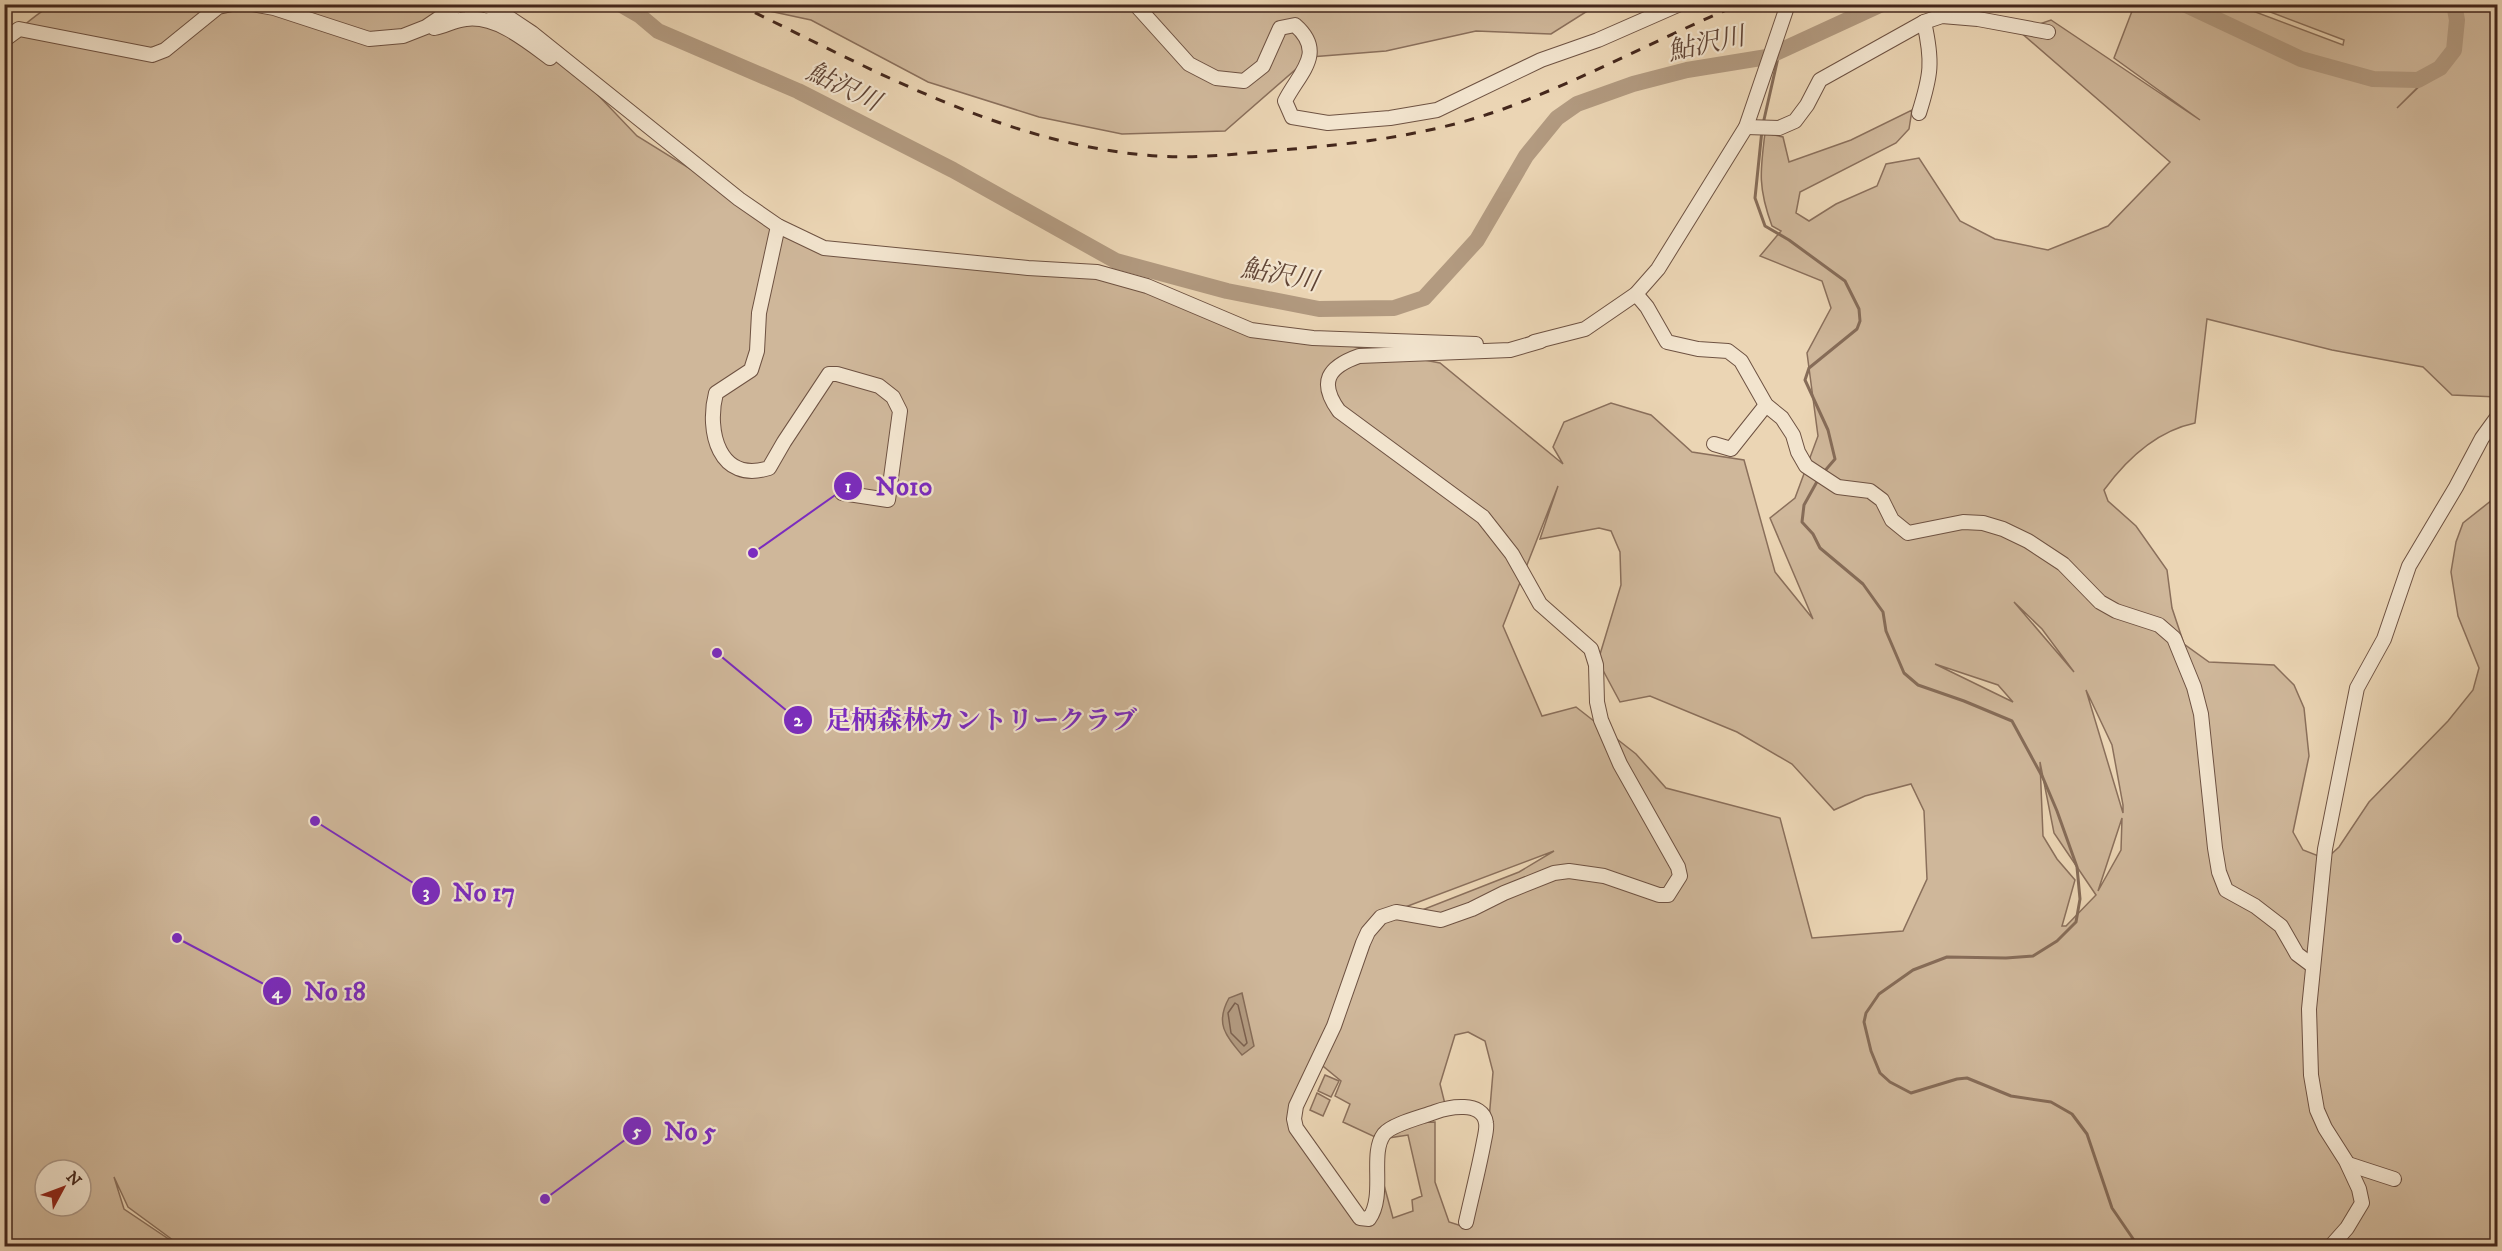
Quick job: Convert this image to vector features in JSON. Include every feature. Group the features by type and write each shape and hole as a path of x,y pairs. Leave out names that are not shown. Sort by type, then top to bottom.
{"street":[{"path":"4,40 19,29 152,55 165,50 218,7 232,4"},
{"path":"252,4 274,8 369,39 404,36 419,30 454,10 460,4"},
{"path":"483,4 532,33 699,169 778,226 824,248 1028,268 1097,272 1147,286 1251,330 1313,338 1508,345 1541,341"},
{"path":"1135,4 1190,64 1216,78 1244,81 1263,66 1280,28 1295,25 1306,35 1310,49 1305,71 1295,80 1285,101 1292,117 1328,123 1390,118 1437,110 1541,60 1598,40 1680,4"},
{"path":"1466,1222 1487,1123 1483,1114 1472,1108 1447,1107 1392,1128 1384,1134 1379,1148 1376,1209 1369,1219 1361,1218 1296,1128 1294,1119 1296,1106 1334,1026 1368,932 1390,912 1441,920 1554,873 1569,871 1604,876 1659,895 1668,895 1680,876 1678,867 1620,764 1601,720 1597,702 1596,665 1591,649 1540,604 1512,554 1483,517 1339,411 1327,387 1328,377 1333,370 1346,361 1359,356 1510,350 1585,329 1636,294 1658,269 1746,127 1788,4"},
{"path":"1746,127 1779,128 1795,120 1807,105 1820,80 1924,22 1942,16 1969,18 2048,32"},
{"path":"419,30 428,30 464,19 486,21 515,35 562,67 576,68"},
{"path":"1918,113 1930,77 1928,42 1924,22"},
{"path":"778,226 759,313 757,351 751,370 716,393 713,406 714,436 725,461 740,470 759,472 769,468 784,441 829,374 837,374 879,386 893,397 900,411 888,500 842,493"},
{"path":"1636,294 1647,307 1667,342 1698,349 1728,351 1741,361 1766,405 1782,418 1793,435 1798,452 1806,466 1838,487 1870,491 1882,500 1892,520 1908,533 1963,522 1983,523 2028,541 2063,564 2100,602 2116,611 2159,625 2174,638 2194,687 2201,714 2215,848 2219,872 2226,890 2255,906 2281,926 2297,954 2313,966"},
{"path":"1714,444 1731,449 1766,405"},
{"path":"2331,1246 2347,1228 2362,1203 2360,1189 2348,1164 2325,1128 2317,1110 2311,1075 2308,1009 2325,849 2357,688 2384,639 2409,566 2456,488 2482,438 2498,416"},
{"path":"2348,1164 2394,1179"}],"shaded area":[{"path":"51,5 472,5 485,25 533,35 576,72 637,136 739,199 787,237 1113,277 1233,323 1440,363 1563,464 1553,447 1564,422 1611,403 1651,415 1692,452 1744,460 1775,572 1813,619 1770,518 1795,498 1818,436 1807,353 1831,308 1822,281 1760,256 1781,231 1772,226 1762,190 1761,170 1765,133 1783,137 1789,162 1851,140 1912,110 1909,129 1896,143 1800,192 1796,213 1809,221 1836,204 1877,186 1886,164 1919,158 1960,221 1995,239 2048,250 2108,226 2170,162 2019,31 2051,20 2200,120 2114,58 2134,6 2131,5 2237,5 2343,45 2344,40 2252,5 2453,5 2456,13 2453,52 2397,108 2456,51 2460,30 2459,5 2497,5 2497,397 2452,395 2423,367 2332,350 2207,319 2195,423 2168,433 2143,448 2104,490 2108,501 2136,526 2167,570 2172,608 2184,644 2209,662 2274,665 2294,685 2304,708 2309,756 2293,832 2303,850 2326,859 2339,847 2369,802 2448,721 2473,690 2479,668 2458,616 2451,572 2456,542 2463,523 2497,496 2497,1246 181,1246 128,1207 114,1177 124,1209 179,1246 5,1246 4,61 10,43 28,22","holes":["1558,486 1540,539 1599,528 1611,531 1620,552 1621,585 1598,661 1620,702 1650,696 1737,732 1792,764 1834,810 1865,796 1911,784 1924,811 1927,879 1903,931 1812,938 1780,818 1666,788 1636,754 1576,707 1542,716 1503,626","2014,602 2042,629 2074,672","1935,664 1998,685 2013,702","2086,690 2112,745 2123,813","2040,762 2054,833 2096,895 2066,926 2062,926 2075,880 2057,859 2043,836","2122,818 2121,850 2098,891","1554,851 1519,872 1412,914 1392,912","1468,1032 1485,1041 1493,1072 1485,1167 1468,1228 1449,1222 1435,1182 1435,1122 1410,1126 1388,1138 1408,1135 1422,1196 1412,1200 1413,1211 1393,1218 1384,1185 1361,1218 1296,1127 1306,1086 1319,1063 1341,1081 1335,1096 1350,1104 1343,1122 1375,1137 1445,1104 1440,1084 1455,1035"]},
{"path":"741,5 1597,5 1551,34 1476,31 1386,51 1310,57 1225,131 1122,134 1039,117 928,82 811,20"},
{"path":"1325,1075 1339,1081 1331,1097 1318,1091"},
{"path":"1317,1093 1330,1100 1323,1116 1310,1110"}],"water":[{"path":"1242,993 1254,1046 1242,1055 1227,1035 1222,1022 1229,998"}],"waterway":[{"name":"鮎沢川","path":"620,4 639,15 658,31 798,91 953,170 1116,261 1227,291 1319,309 1394,308 1424,298 1477,240 1526,156 1557,118 1577,104 1633,84 1687,70 1767,57 1882,4"},
{"name":"鮎沢川","path":"2184,4 2301,59 2373,79 2418,80 2440,68 2454,50 2457,20 2454,4"},
{"path":"1763,124 1780,49"},
{"path":"1762,130 1755,198 1765,226 1789,240 1845,281 1859,309 1860,321 1857,329 1809,368 1805,380 1828,430 1835,459 1823,473"},
{"path":"1819,478 1804,505 1802,522 1813,534 1820,548 1863,584 1883,612 1886,631 1904,673 1918,685 2012,721 2043,778 2077,867 2080,899 2076,922 2057,941 2033,956 1947,957 1913,970 1879,994 1866,1013 1864,1022 1871,1051 1880,1073 1890,1082 1911,1093 1967,1078 2011,1096 2051,1102 2072,1114 2087,1134 2112,1208 2138,1246"}],"railway":[{"path":"737,4 885,76 985,118 1090,147 1144,155 1181,157 1347,144 1401,136 1480,117 1595,71 1740,4"}],"place":[{"name":"No10","path":"753,553"},
{"name":"足柄森林カントリークラブ","path":"717,653"},
{"name":"No 17","path":"315,821"},
{"name":"No 18","path":"177,938"},
{"name":"No 5","path":"545,1199"}]}
